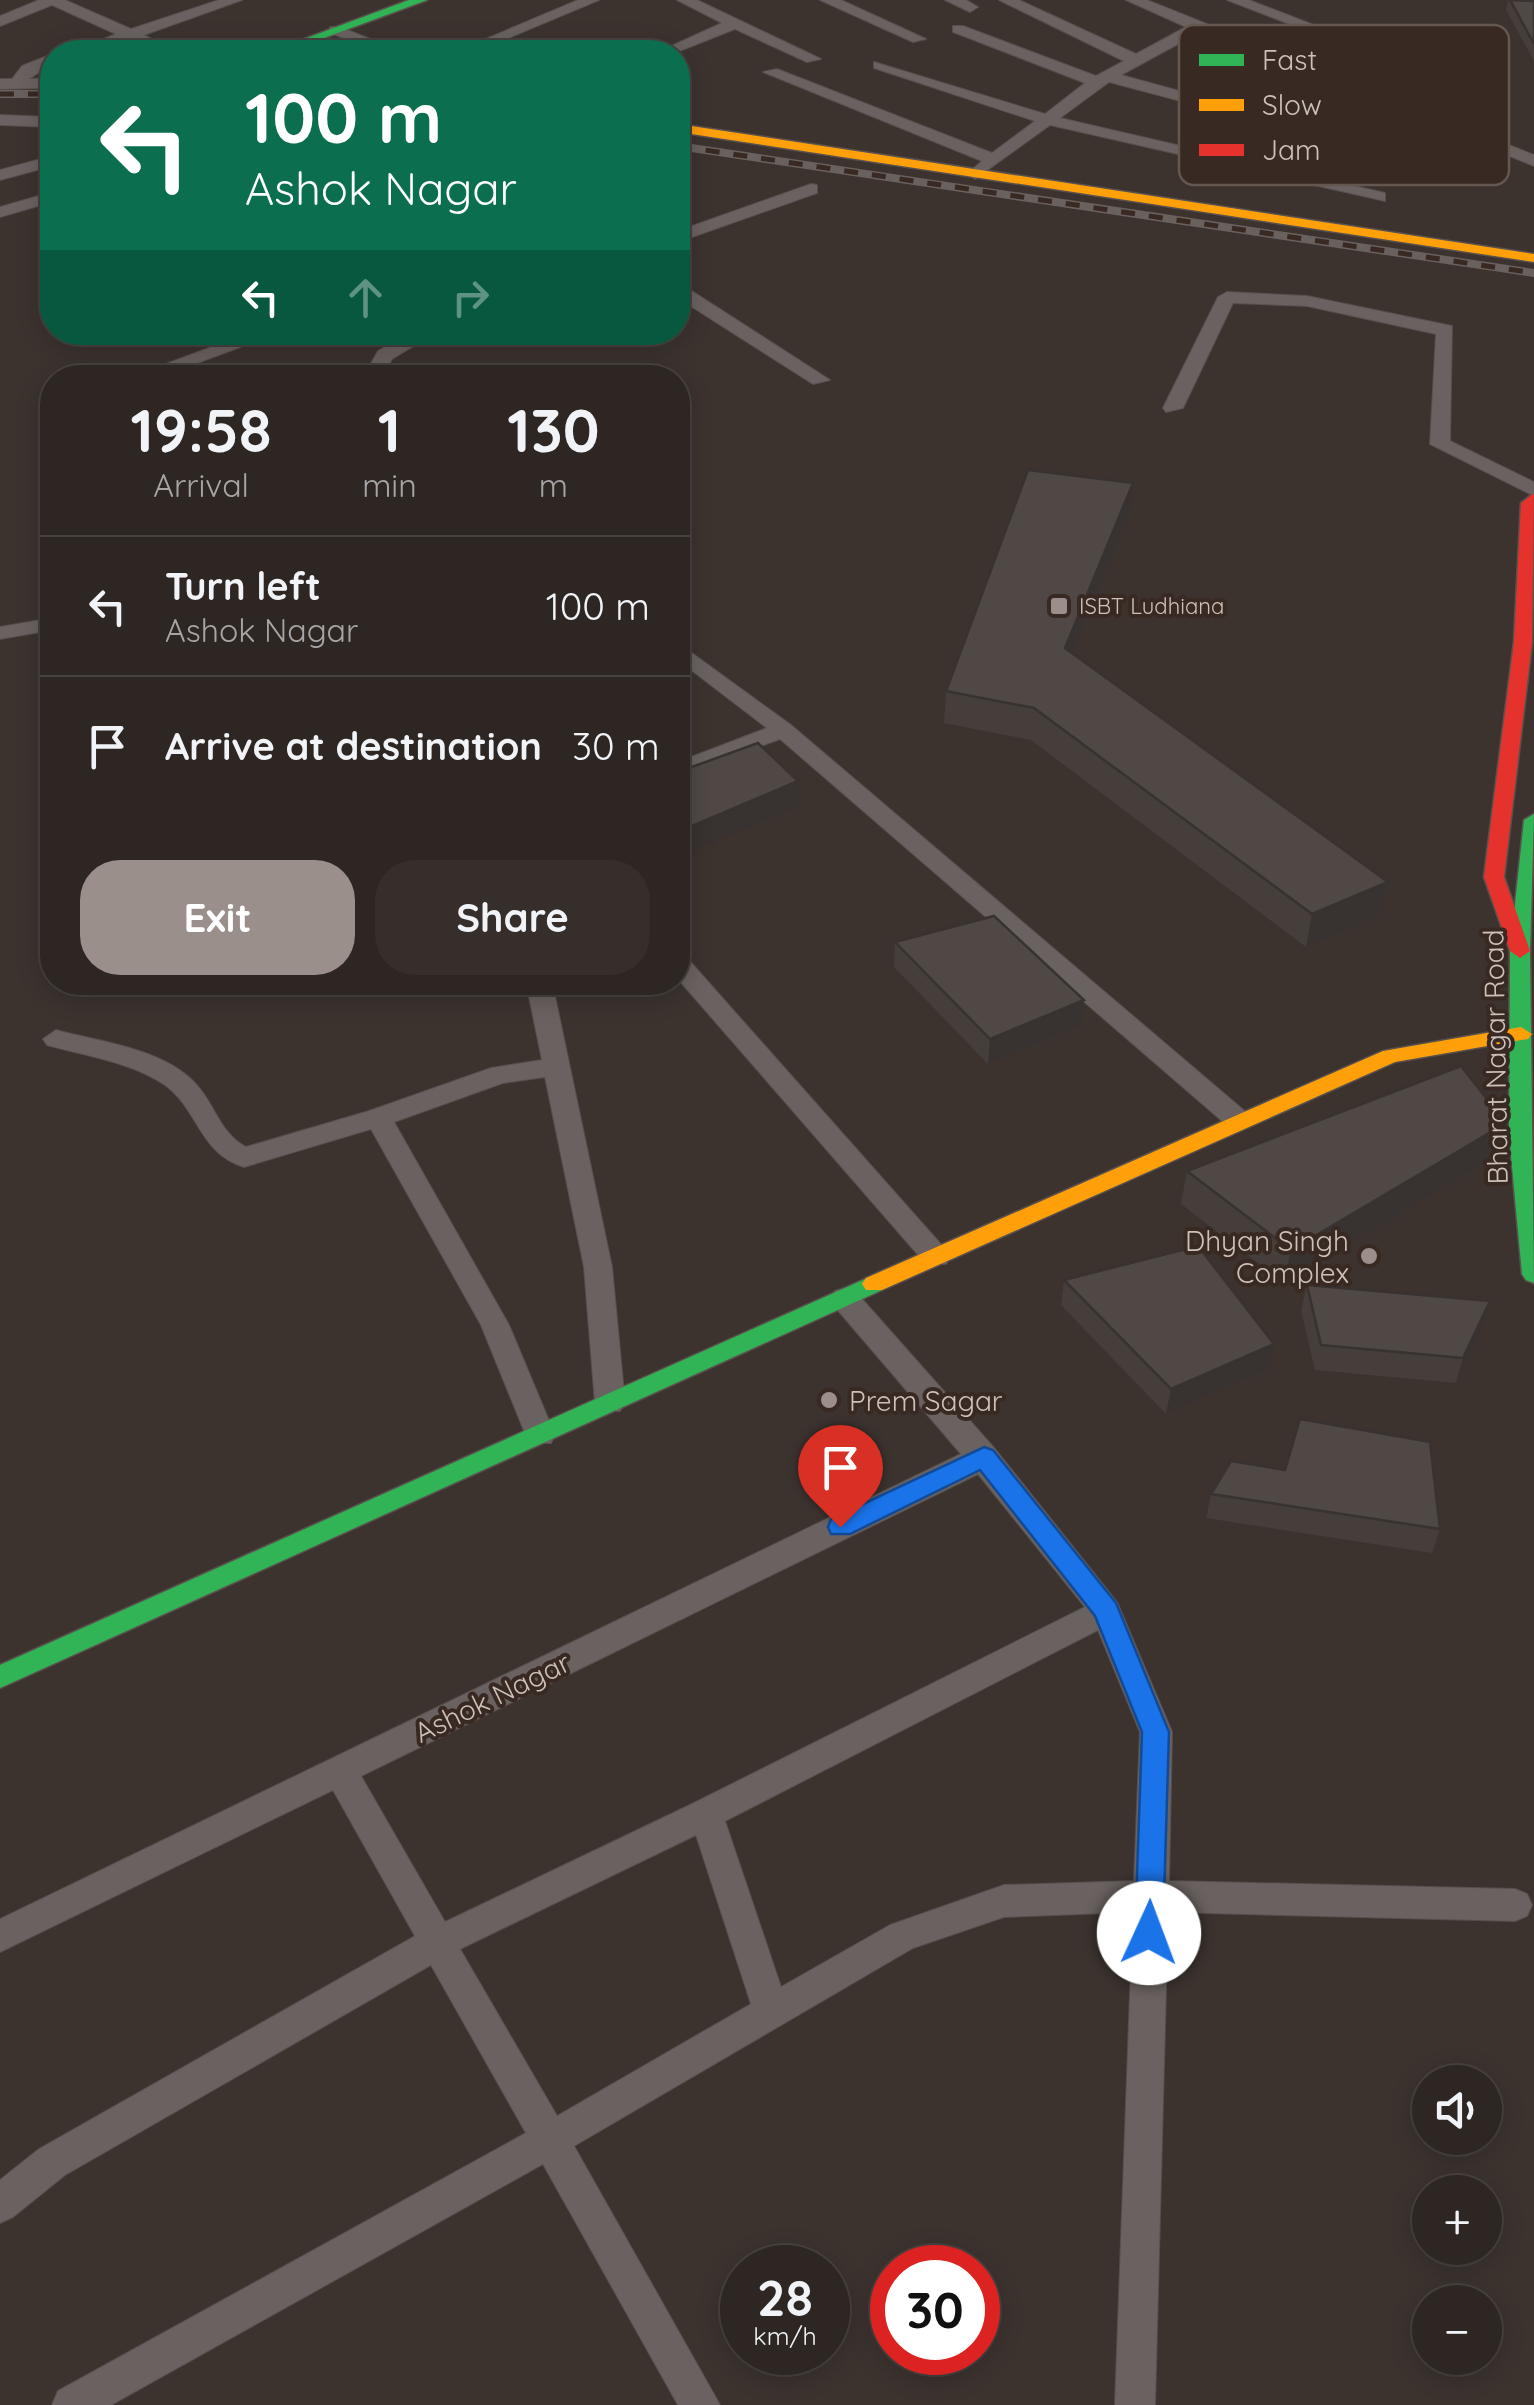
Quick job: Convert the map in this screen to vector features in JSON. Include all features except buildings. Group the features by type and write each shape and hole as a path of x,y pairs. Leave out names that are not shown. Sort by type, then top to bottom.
{"street":[{"path":"0,21 52,0 142,40"},
{"path":"120,40 234,0"},
{"path":"308,40 420,0"},
{"path":"493,40 591,0"},
{"path":"685,0 813,59"},
{"path":"828,0 918,39"},
{"path":"953,0 970,6"},
{"path":"1007,0 1135,60"},
{"path":"1134,0 1192,25"},
{"path":"1235,0 1303,25"},
{"path":"690,42 736,22"},
{"path":"958,28 1102,79 1179,99"},
{"path":"335,30 362,40"},
{"path":"984,166 1102,79 1179,37"},
{"path":"9,84 40,64"},
{"path":"880,65 1045,118 1179,150"},
{"path":"771,72 984,166"},
{"path":"9,84 40,83"},
{"path":"0,120 40,122"},
{"path":"690,129 984,166 1534,257"},
{"path":"1509,151 1534,161"},
{"path":"0,175 40,164"},
{"path":"1328,185 1379,197"},
{"path":"690,233 811,189"},
{"path":"0,212 40,200"},
{"path":"1172,408 1228,297 1307,301 1445,330 1440,444 1534,490"},
{"path":"690,298 820,380"},
{"path":"175,365 234,345"},
{"path":"379,365 385,355 404,345"},
{"path":"1520,951 1494,877 1523,642 1529,503 1534,498"},
{"path":"0,634 40,626"},
{"path":"690,659 782,730 1238,1120"},
{"path":"690,765 782,730"},
{"name":"Bharat Nagar Road","path":"1534,820 1520,951 1520,1134 1534,1274"},
{"path":"690,978 936,1258"},
{"path":"542,995 598,1267 610,1403"},
{"path":"0,1677 1238,1120 1391,1056 1426,1046 1521,1034"},
{"path":"56,1039 172,1076 198,1101 217,1140 244,1158 378,1118 500,1074 556,1068"},
{"path":"378,1118 495,1325 540,1435"},
{"path":"845,1299 984,1457 1106,1611 1156,1732 1134,2405"},
{"name":"Ashok Nagar","path":"0,1936 984,1457"},
{"path":"0,2204 52,2162 438,1942 706,1814 1106,1611"},
{"path":"340,1771 700,2405"},
{"path":"706,1814 772,2013"},
{"path":"72,2405 550,2140 902,1936 954,1916 1004,1901 1150,1896 1515,1905"}],"railway":[{"path":"0,94 40,94"},
{"path":"690,148 1534,273"}],"traffic: fast":[{"path":"309,40 421,0"},
{"path":"1534,820 1520,951 1520,1134 1534,1274"},
{"path":"0,1677 874,1284"}],"traffic: slow":[{"path":"690,130 1534,258"},
{"path":"874,1284 1391,1056 1521,1034"}],"traffic: jam":[{"path":"1520,951 1494,877 1523,642 1529,503 1534,498"}],"place":[{"name":"ISBT Ludhiana","path":"1059,606"},
{"name":"Dhyan Singh Complex","path":"1369,1256"},
{"name":"Prem Sagar","path":"829,1400"}],"route":[{"path":"840,1527 984,1457 1060,1547 1106,1611 1131,1662 1156,1732 1149,1933"}]}
